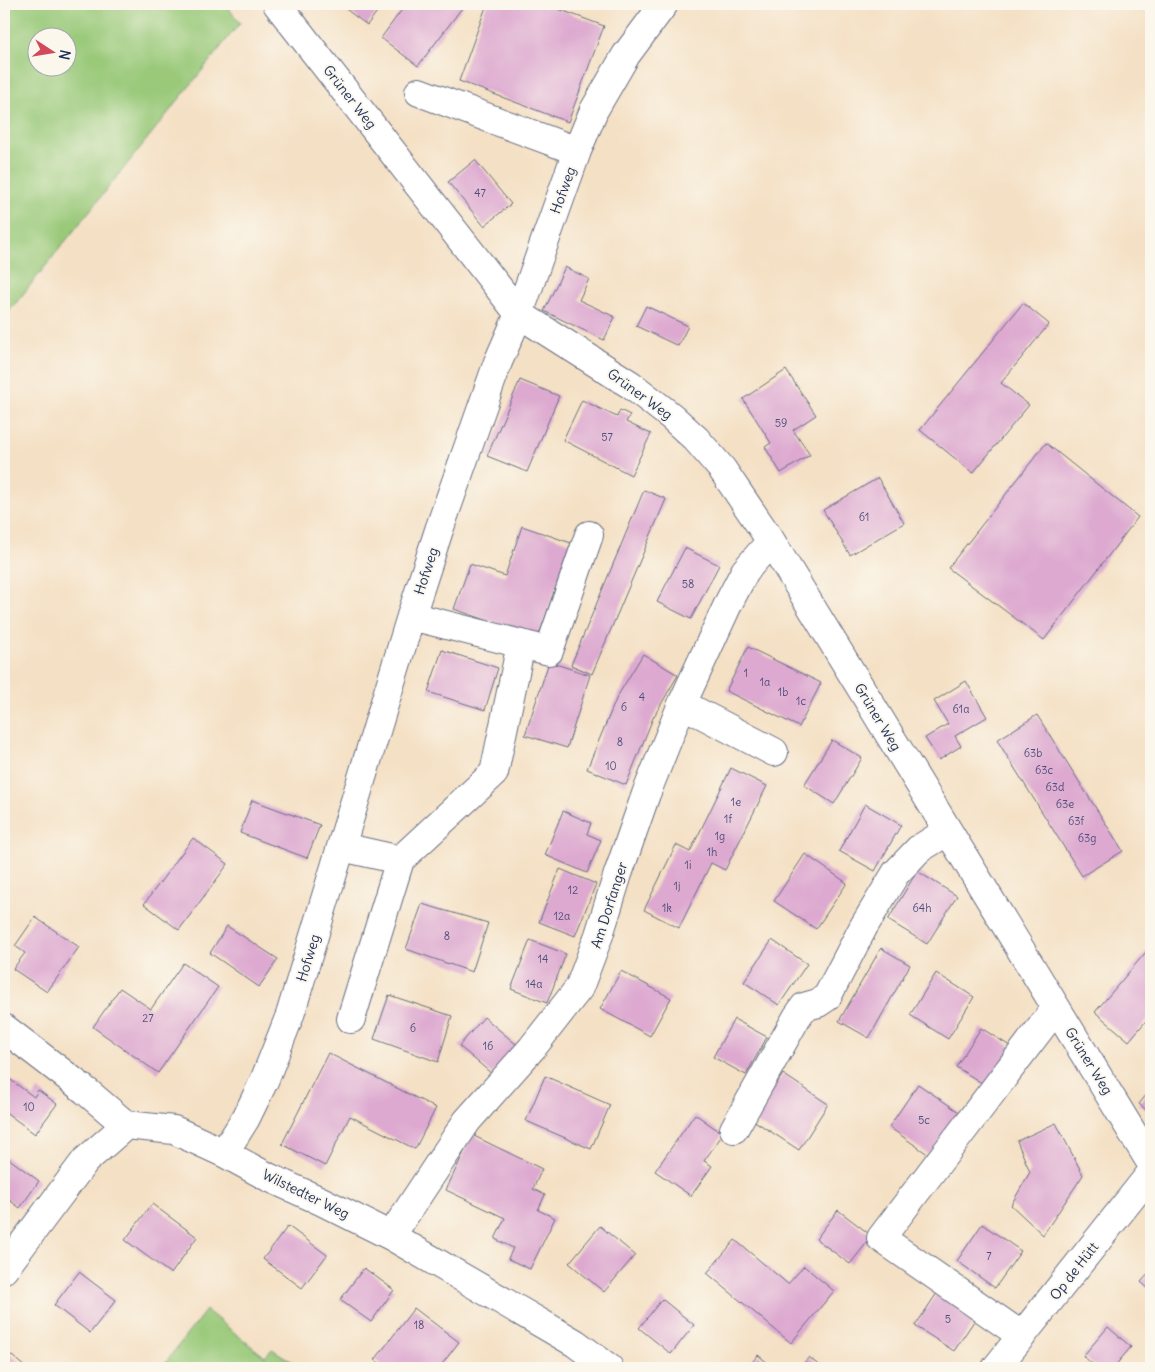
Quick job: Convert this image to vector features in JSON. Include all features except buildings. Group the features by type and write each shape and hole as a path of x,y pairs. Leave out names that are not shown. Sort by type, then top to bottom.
{"street":[{"name":"Grüner Weg","path":"277,4 519,314 630,385 672,417 696,439 722,469 771,542 1151,1163"},
{"name":"Hofweg","path":"224,1153 246,1118 264,1081 290,1015 439,530 498,362 519,314 577,151 594,110 626,55 664,4"},
{"path":"419,92 577,151"},
{"path":"412,616 549,651 588,536"},
{"name":"Am Dorfanger","path":"391,1236 467,1121 532,1048 580,988 646,794 682,704 729,602 746,571 771,542"},
{"path":"351,1019 400,860 494,773 521,644"},
{"path":"682,704 774,752"},
{"path":"734,1129 796,1017 804,1006 818,1003 827,997 864,926 896,873 919,849 948,831"},
{"path":"342,847 400,860"},
{"path":"1022,1336 882,1238 1056,1008"},
{"path":"4,1028 126,1125 84,1161 4,1269"},
{"name":"Wilstedter Weg","path":"126,1125 174,1130 391,1236 575,1343 609,1368"},
{"name":"Op de Hütt","path":"996,1368 1151,1173"}],"green space":[{"path":"4,4 225,4 240,23 4,318"},
{"path":"206,1310 265,1357 272,1349 302,1368 161,1368"}]}
